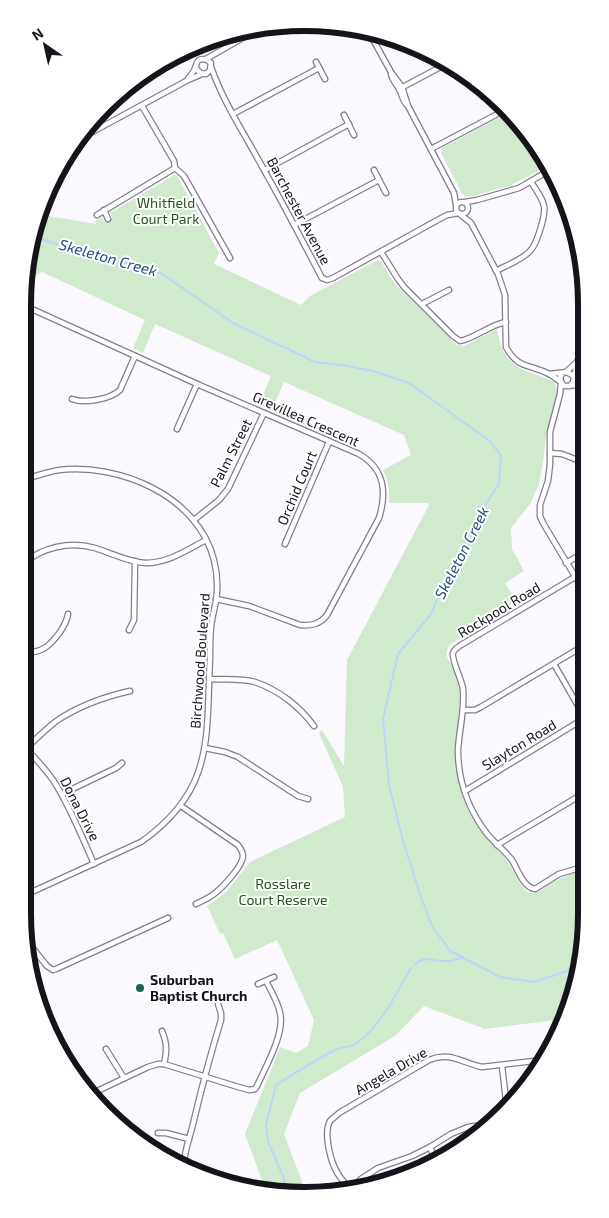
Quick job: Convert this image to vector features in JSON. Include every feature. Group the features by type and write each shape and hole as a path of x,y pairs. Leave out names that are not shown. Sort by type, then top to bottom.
{"street":[{"path":"188,80 196,68 198,60 206,59 237,40"},
{"path":"374,41 401,88 408,106 454,193 456,210 470,223 496,271 505,296 506,347 513,358 521,364 549,374 564,386 578,386"},
{"path":"93,132 188,80 204,74 210,70 219,52"},
{"path":"206,59 211,65"},
{"path":"316,62 325,79"},
{"name":"Barchester Avenue","path":"211,65 217,83 232,114 265,170 322,278 327,280 333,278 381,252 447,215 456,205"},
{"path":"401,88 440,67"},
{"path":"196,68 198,72 204,74"},
{"path":"232,114 319,68"},
{"name":"Barchester Avenue","path":"204,74 217,83"},
{"path":"142,106 174,161 175,168 184,176 230,258"},
{"path":"431,149 500,113"},
{"path":"344,115 354,135"},
{"path":"265,170 349,124"},
{"path":"97,214 175,168"},
{"path":"374,170 386,193"},
{"path":"456,205 459,202 477,200 519,188 544,174"},
{"path":"294,226 379,180"},
{"path":"496,271 524,256 534,245 544,217 545,207 531,182"},
{"path":"454,193 467,204 470,223"},
{"path":"460,214 465,213 477,200"},
{"path":"104,210 108,219"},
{"name":"Barchester Avenue","path":"447,215 460,214"},
{"path":"381,252 398,280 460,341 466,340 496,324 506,322"},
{"path":"422,304 449,290"},
{"name":"Grevillea Crescent","path":"31,309 366,458 377,471 384,494 383,505 378,518 323,620 309,626 300,625 249,606 216,599"},
{"path":"72,398 80,401 106,398 116,394 120,390 135,356"},
{"path":"577,362 560,377 560,394 550,432 548,481 540,505 540,516 578,582"},
{"path":"560,394 570,385 574,378 577,362"},
{"path":"549,374 570,373 578,381"},
{"path":"177,429 197,384"},
{"name":"Palm Street","path":"194,520 219,500 228,489 264,413"},
{"name":"Orchid Court","path":"286,544 329,442"},
{"path":"550,453 562,454 578,460"},
{"name":"Birchwood Boulevard","path":"31,478 59,470 94,470 135,480 157,490 172,499 194,520 206,540 214,561 216,583 216,599 211,626 205,748 198,776 191,791 181,806 166,822 141,842 31,892"},
{"path":"31,558 52,548 79,546 93,548 136,561 152,562 169,559 206,540"},
{"path":"566,563 578,556"},
{"path":"130,630 134,620 136,561"},
{"name":"Rockpool Road","path":"575,577 454,650 453,660 463,688 463,710 459,741 460,768 465,791 476,818 509,857 526,885 532,888 536,888 554,876 578,868"},
{"path":"31,652 48,646 53,642 65,624 68,614"},
{"path":"463,710 477,709 578,649"},
{"path":"554,664 578,706"},
{"path":"209,679 255,682 273,690 300,708 314,726"},
{"path":"31,741 68,713 87,704 130,691"},
{"name":"Slayton Road","path":"465,791 578,722"},
{"path":"205,748 238,757 298,796 308,799"},
{"name":"Dona Drive","path":"31,753 43,766 62,794 94,864"},
{"path":"62,794 116,768 122,762"},
{"path":"497,845 578,797"},
{"path":"181,806 238,845 243,852 242,862 219,891 196,904"},
{"path":"51,975 53,970 168,918"},
{"path":"34,950 47,966 53,970"},
{"path":"258,984 274,977"},
{"path":"97,1091 158,1064 164,1064 249,1090 256,1088 281,1027 278,1007 266,981"},
{"path":"184,1159 204,1077 221,1020 218,1004"},
{"path":"162,1031 167,1045 164,1064"},
{"path":"106,1049 124,1078"},
{"name":"Angela Drive","path":"345,1183 337,1173 326,1134 330,1121 334,1117 429,1060 440,1056 450,1056 482,1067 534,1061"},
{"path":"502,1066 506,1098"},
{"path":"360,1181 378,1168 412,1156 451,1134 476,1126"},
{"path":"158,1133 189,1139"},
{"path":"430,1147 433,1154"}],"green space":[{"path":"503,116 521,138 541,168 509,186 465,197 441,153 442,148"},
{"path":"174,175 177,176 219,253 214,264 301,305 310,296 378,260 381,261 398,287 457,345 464,346 497,329 504,353 509,360 524,370 555,382 558,395 546,436 539,484 530,504 511,528 512,549 524,571 505,583 518,604 515,605 514,603 511,605 512,607 452,643 447,650 447,657 455,670 460,688 457,750 458,776 464,800 477,825 509,863 521,885 528,892 536,893 559,879 578,872 578,914 575,949 563,1001 556,1020 485,1029 424,1006 395,1036 300,1093 284,1134 304,1187 263,1183 245,1134 280,1047 296,1053 308,1046 314,1020 277,940 235,959 223,933 220,934 207,906 226,892 250,862 345,817 343,787 319,733 322,730 344,766 347,660 429,505 428,503 389,503 388,486 383,470 411,455 404,435 284,382 272,410 259,404 271,376 155,324 143,353 133,348 145,320 42,272 33,277 37,251 46,216 96,224 95,221 102,217 105,223 113,218 110,213"}],"waterway":[{"name":"Skeleton Creek","path":"40,239 161,273 233,323 315,362 373,371 409,383 491,442 501,456 499,484 480,513 449,571 431,614 398,654 383,719 389,785 403,841 421,897 432,926 450,951 500,977 535,982 567,971 572,967"},
{"path":"415,964 425,959 448,961 463,957"},
{"path":"285,1186 284,1178 268,1142 266,1125 276,1085 335,1050 357,1043 381,1018 411,968"}],"place":[{"name":"Suburban Baptist Church","path":"140,988"}],"park label":[{"name":"Whitfield Court Park","path":"166,212"},
{"name":"Rosslare Court Reserve","path":"283,892"}]}
